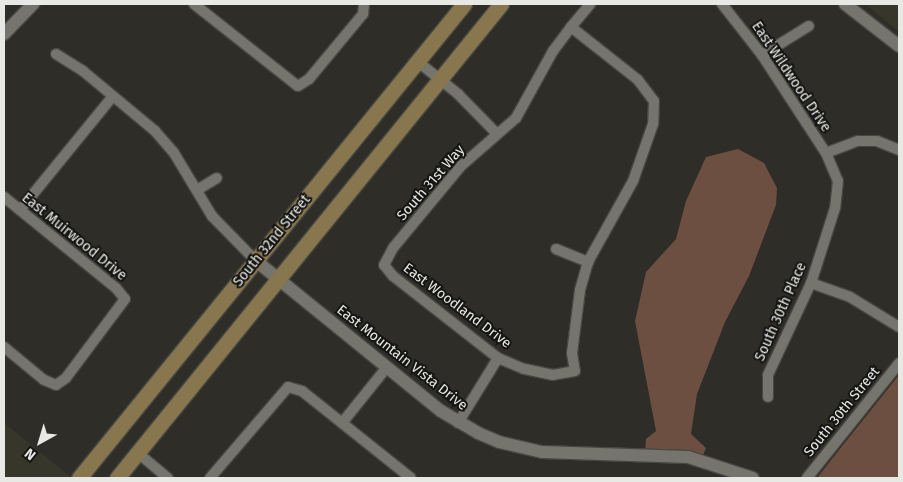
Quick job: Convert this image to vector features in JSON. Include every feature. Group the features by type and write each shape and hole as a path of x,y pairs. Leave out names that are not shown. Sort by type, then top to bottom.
{"main road":[{"name":"South 32nd Street","path":"79,478 464,4"},
{"name":"South 32nd Street","path":"117,478 500,4"}],"street":[{"path":"4,34 33,4"},
{"path":"194,4 298,86 309,79 363,14 364,4"},
{"name":"South 31st Way","path":"384,264 393,248 461,166 526,105 553,51 590,4"},
{"name":"East Wildwood Drive","path":"722,4 762,56 826,153 858,141 877,141 899,150"},
{"path":"845,4 899,46"},
{"path":"762,56 808,26"},
{"path":"556,249 588,262 632,182 653,124 654,101 638,80 571,27"},
{"name":"East Mountain Vista Drive","path":"56,54 113,96 165,142 228,235 255,260 458,423 518,447 577,454 688,457 753,478"},
{"path":"417,61 497,134"},
{"path":"20,210 113,96"},
{"name":"South 30th Place","path":"768,397 768,375 811,283 838,196 838,182 826,153"},
{"path":"197,190 217,178"},
{"name":"East Muirwood Drive","path":"4,198 126,299 66,378 56,385 44,380 4,347"},
{"name":"East Woodland Drive","path":"384,264 393,276 498,358 524,369 553,375 574,371 572,353 579,299 588,262"},
{"path":"811,283 850,297 899,327"},
{"path":"458,423 498,358"},
{"name":"South 30th Street","path":"807,478 899,363"},
{"path":"342,423 387,367"},
{"path":"210,478 288,387 302,392 411,478"},
{"path":"138,453 168,478"}],"shaded area":[{"path":"865,4 899,4 899,32 891,25"},
{"path":"738,149 764,163 777,188 776,205 749,276 725,322 697,394 691,434 706,448 701,460 645,455 646,439 656,431 635,321 646,272 676,239 686,201 706,157"},
{"path":"899,375 899,478 817,478 839,450"},
{"path":"4,423 72,478 4,478"}]}
